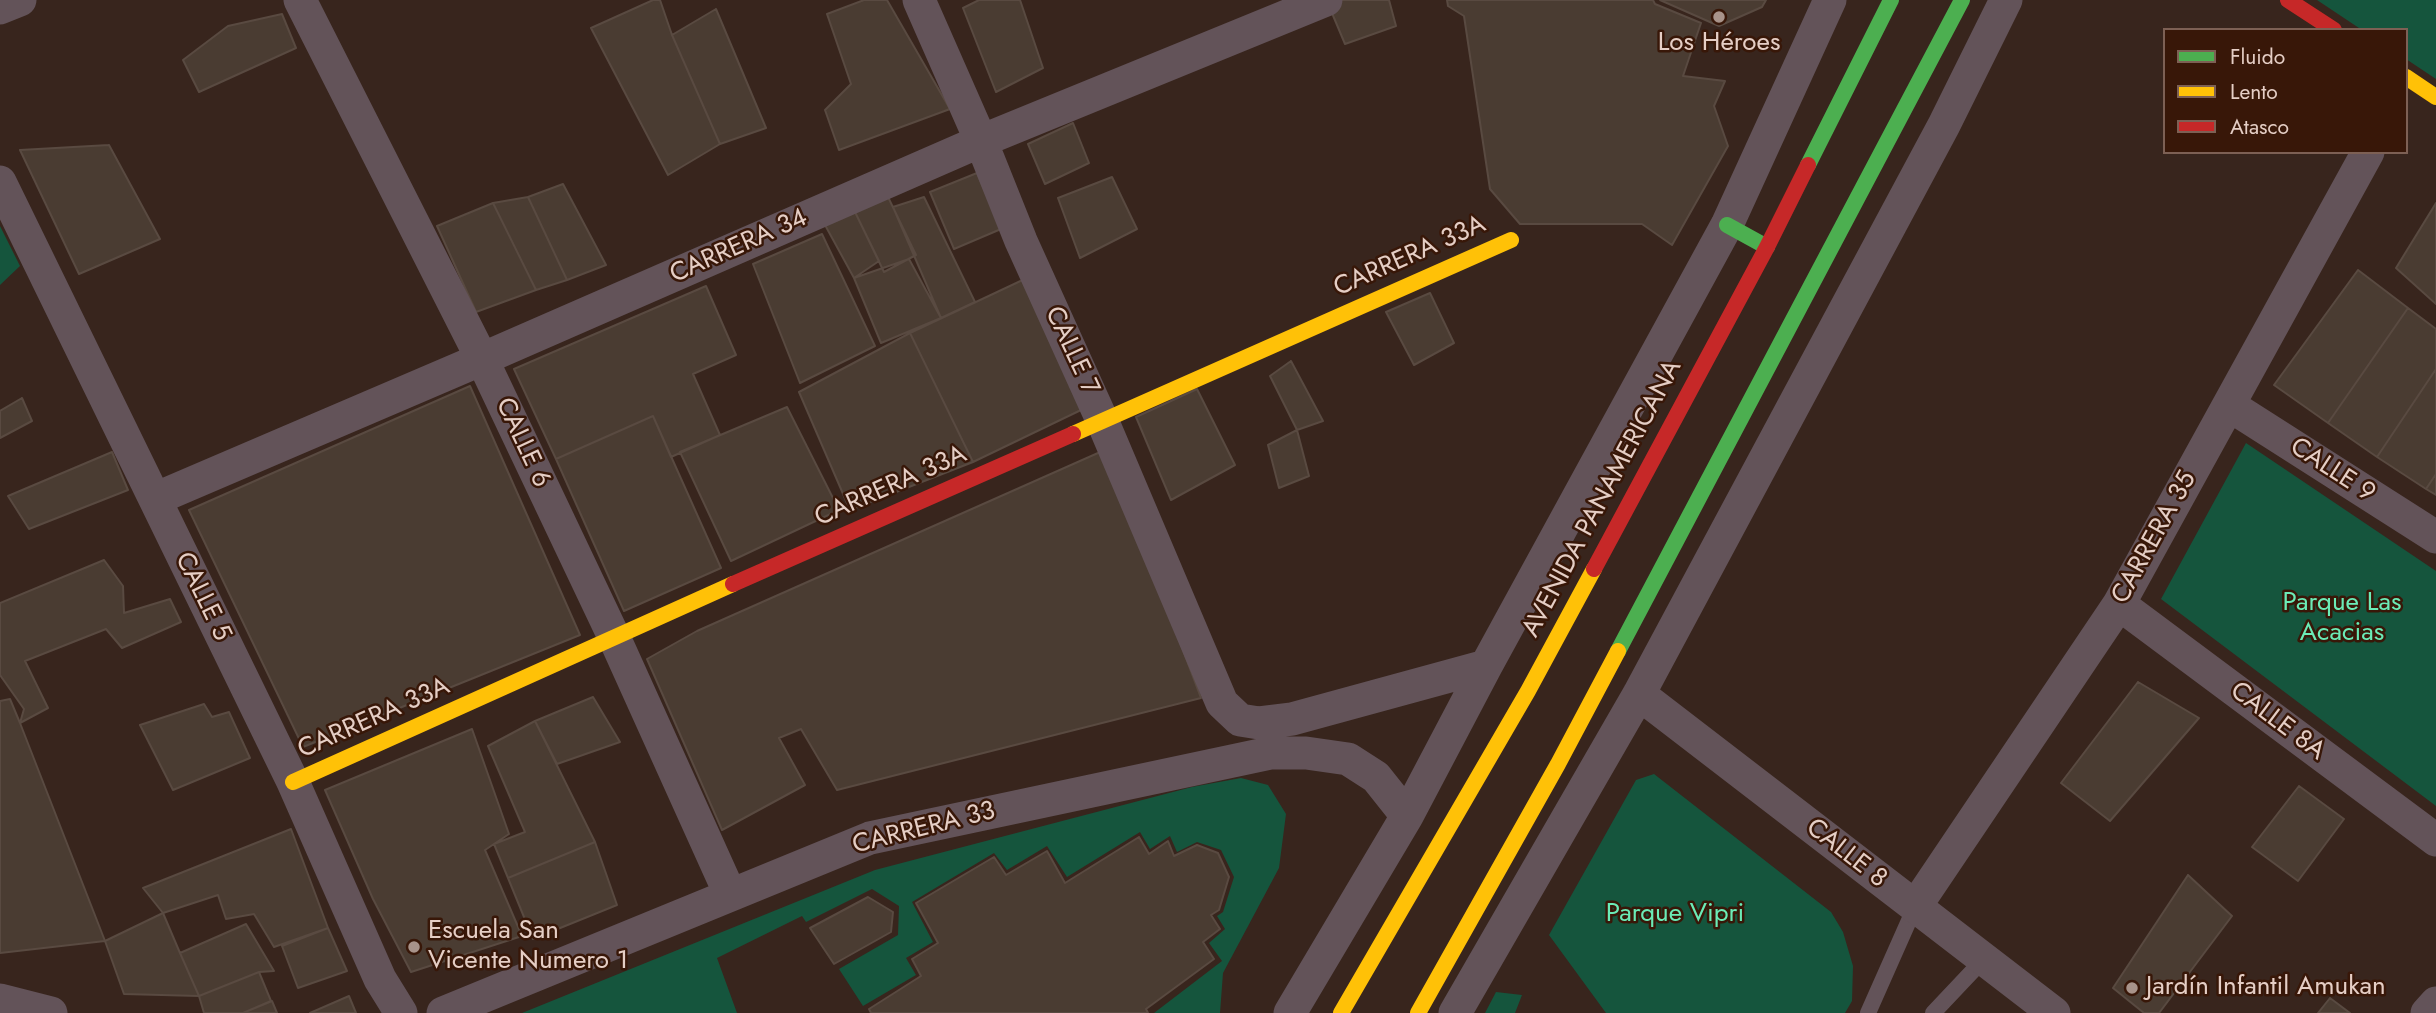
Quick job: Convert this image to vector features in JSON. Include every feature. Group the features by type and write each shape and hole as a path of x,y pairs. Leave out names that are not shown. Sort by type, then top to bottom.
{"main road":[{"name":"AVENIDA PANAMERICANA","path":"1341,1013 1528,691 1767,247 1891,0"},
{"path":"1418,1013 1558,764 1962,0"},
{"path":"2288,0 2331,28"},
{"path":"1727,225 1767,247"},
{"name":"CARRERA 33A","path":"293,782 1511,240"}],"street":[{"path":"0,8 20,0"},
{"name":"CALLE 6","path":"300,0 482,359 614,637 730,894"},
{"name":"CALLE 7","path":"919,0 1223,703 1240,720 1259,723 1293,719 1486,666"},
{"name":"CARRERA 34","path":"155,499 981,141 1326,0"},
{"path":"1290,1013 1407,816 1727,225 1830,0"},
{"path":"1455,1013 1639,694 1944,125 2006,0"},
{"name":"CARRERA 35","path":"1914,907 2119,604 2367,154"},
{"name":"CALLE 5","path":"0,181 293,782 380,979 401,1013"},
{"name":"CALLE 9","path":"2229,405 2436,537"},
{"name":"CALLE 8A","path":"2119,604 2436,840"},
{"name":"CALLE 8","path":"1639,694 2054,1013"},
{"name":"CARRERA 33","path":"443,1013 870,838 1270,753 1306,753 1348,759 1376,777 1407,816"},
{"path":"0,1000 51,1013"},
{"path":"2427,1013 2436,1003"}],"lane":[{"path":"1868,1013 1914,907"},
{"path":"1933,1013 1984,959"}],"green space":[{"path":"2317,0 2436,0 2436,79 2408,60 2408,28 2359,28"},
{"path":"0,226 20,266 0,285"},
{"name":"Parque Las Acacias","path":"2246,443 2436,571 2436,806 2161,599"},
{"name":"Parque Vipri","path":"1654,774 1831,912 1843,932 1853,966 1852,1001 1845,1013 1606,1013 1549,935 1636,780"},
{"path":"1241,778 1268,785 1286,814 1279,868 1223,973 1220,1013 1154,1013 1222,961 1209,943 1225,929 1217,916 1223,912 1234,877 1221,850 1197,842 1177,852 1170,836 1150,849 1140,832 1067,877 1047,846 1007,870 994,853 912,902 933,942 906,958 916,975 863,1006 839,969 898,935 899,906 872,889 806,922 802,916 717,958 737,1013 522,1013 875,870 1192,787"},
{"path":"1496,992 1522,995 1515,1013 1485,1013"}],"building":[{"path":"653,0 660,0 672,35 720,144 668,175 591,28"},
{"path":"864,0 887,0 950,109 839,150 825,110 851,84 827,14"},
{"path":"979,0 1020,0 1043,68 996,92 963,8"},
{"path":"1342,0 1389,0 1396,26 1345,44 1329,6"},
{"path":"1447,0 1653,0 1655,4 1701,23 1683,76 1725,81 1714,106 1728,146 1672,245 1642,224 1520,224 1490,189 1464,16 1448,6"},
{"name":"Los Héroes","path":"1660,0 1766,0 1762,7 1719,26"},
{"path":"716,9 766,128 720,144 672,35"},
{"path":"282,14 296,48 199,92 183,60 228,26"},
{"path":"1073,123 1089,163 1045,184 1028,144"},
{"path":"109,145 160,239 79,274 20,150"},
{"path":"977,173 1001,229 954,249 930,192"},
{"path":"1112,177 1137,229 1080,258 1058,198"},
{"path":"563,184 606,265 567,280 528,197"},
{"path":"528,197 567,280 536,290 493,203"},
{"path":"888,197 916,255 884,272 855,212"},
{"path":"924,197 975,302 941,318 893,207"},
{"path":"493,203 536,290 476,312 437,226"},
{"path":"2436,203 2436,304 2396,268"},
{"path":"855,212 879,261 854,278 825,225"},
{"path":"822,234 875,346 800,383 753,264"},
{"path":"909,259 941,318 881,343 854,278"},
{"path":"2358,270 2408,308 2328,423 2274,385"},
{"path":"1029,277 1081,410 973,462 910,333"},
{"path":"706,286 736,355 693,374 720,435 671,457 653,416 556,459 514,369"},
{"path":"1430,293 1454,343 1414,365 1386,312"},
{"path":"2408,308 2436,329 2436,369 2377,457 2328,423"},
{"path":"910,333 973,462 850,510 799,392"},
{"path":"1291,361 1323,421 1297,430 1270,376"},
{"path":"2436,369 2436,474 2426,489 2377,457"},
{"path":"470,386 580,635 303,747 189,510"},
{"path":"1197,389 1235,465 1171,500 1136,417"},
{"path":"22,398 32,421 0,438 0,411"},
{"path":"787,407 839,510 731,561 680,452"},
{"path":"653,416 721,568 624,611 556,459"},
{"path":"1297,430 1309,476 1279,488 1268,445"},
{"path":"1107,449 1201,698 837,790 801,729 779,738 805,785 722,830 647,659 697,631"},
{"path":"112,452 128,490 29,529 8,496"},
{"path":"2436,474 2436,495 2426,489"},
{"path":"104,560 123,586 124,613 170,599 181,622 122,648 106,629 25,661 48,708 20,723 24,709 0,675 0,603"},
{"path":"2138,682 2199,718 2110,821 2061,783"},
{"path":"593,697 620,742 557,764 535,721"},
{"path":"10,699 105,941 0,953 0,701"},
{"path":"204,704 212,717 229,712 250,758 173,790 140,725"},
{"path":"535,721 595,842 508,878 494,844 525,832 488,746"},
{"path":"472,729 509,834 485,850 522,936 411,972 373,899 325,790"},
{"path":"2299,786 2344,819 2298,881 2252,847"},
{"path":"291,829 328,928 274,947 254,914 226,919 218,895 163,913 143,888"},
{"path":"1139,837 1149,854 1168,841 1174,856 1197,845 1218,853 1229,877 1219,910 1211,915 1220,929 1203,942 1214,959 1146,1009 1148,1013 871,1013 869,1009 921,976 912,959 938,943 916,903 994,857 1006,875 1047,851 1065,883"},
{"path":"595,842 617,905 533,939 508,878"},
{"path":"2188,875 2232,916 2159,1013 2144,1013 2113,988"},
{"path":"868,897 893,912 891,932 834,964 810,928"},
{"path":"163,913 199,996 124,994 105,941"},
{"path":"246,924 274,971 259,972 199,996 180,953"},
{"path":"328,928 347,971 298,988 282,946"},
{"path":"259,972 271,1001 243,1013 204,1013 199,996"},
{"path":"349,996 356,1013 310,1013"},
{"path":"2330,998 2350,1013 2318,1013"},
{"path":"272,1001 277,1013 243,1013"}],"traffic: fast":[{"path":"1808,165 1891,0"},
{"path":"1618,651 1962,0"},
{"path":"1727,225 1767,247"}],"traffic: slow":[{"path":"2408,78 2436,97"},
{"path":"1073,434 1511,240"},
{"path":"1341,1013 1528,691 1594,569"},
{"path":"293,782 733,584"},
{"path":"1418,1013 1558,764 1618,651"}],"traffic: jam":[{"path":"2288,0 2331,28"},
{"path":"1594,569 1767,247 1808,165"},
{"path":"733,584 1073,434"}],"place":[{"name":"Los Héroes","path":"1719,17"},
{"name":"Escuela San Vicente Numero 1","path":"414,947"},
{"name":"Jardín Infantil Amukan","path":"2132,988"}]}
